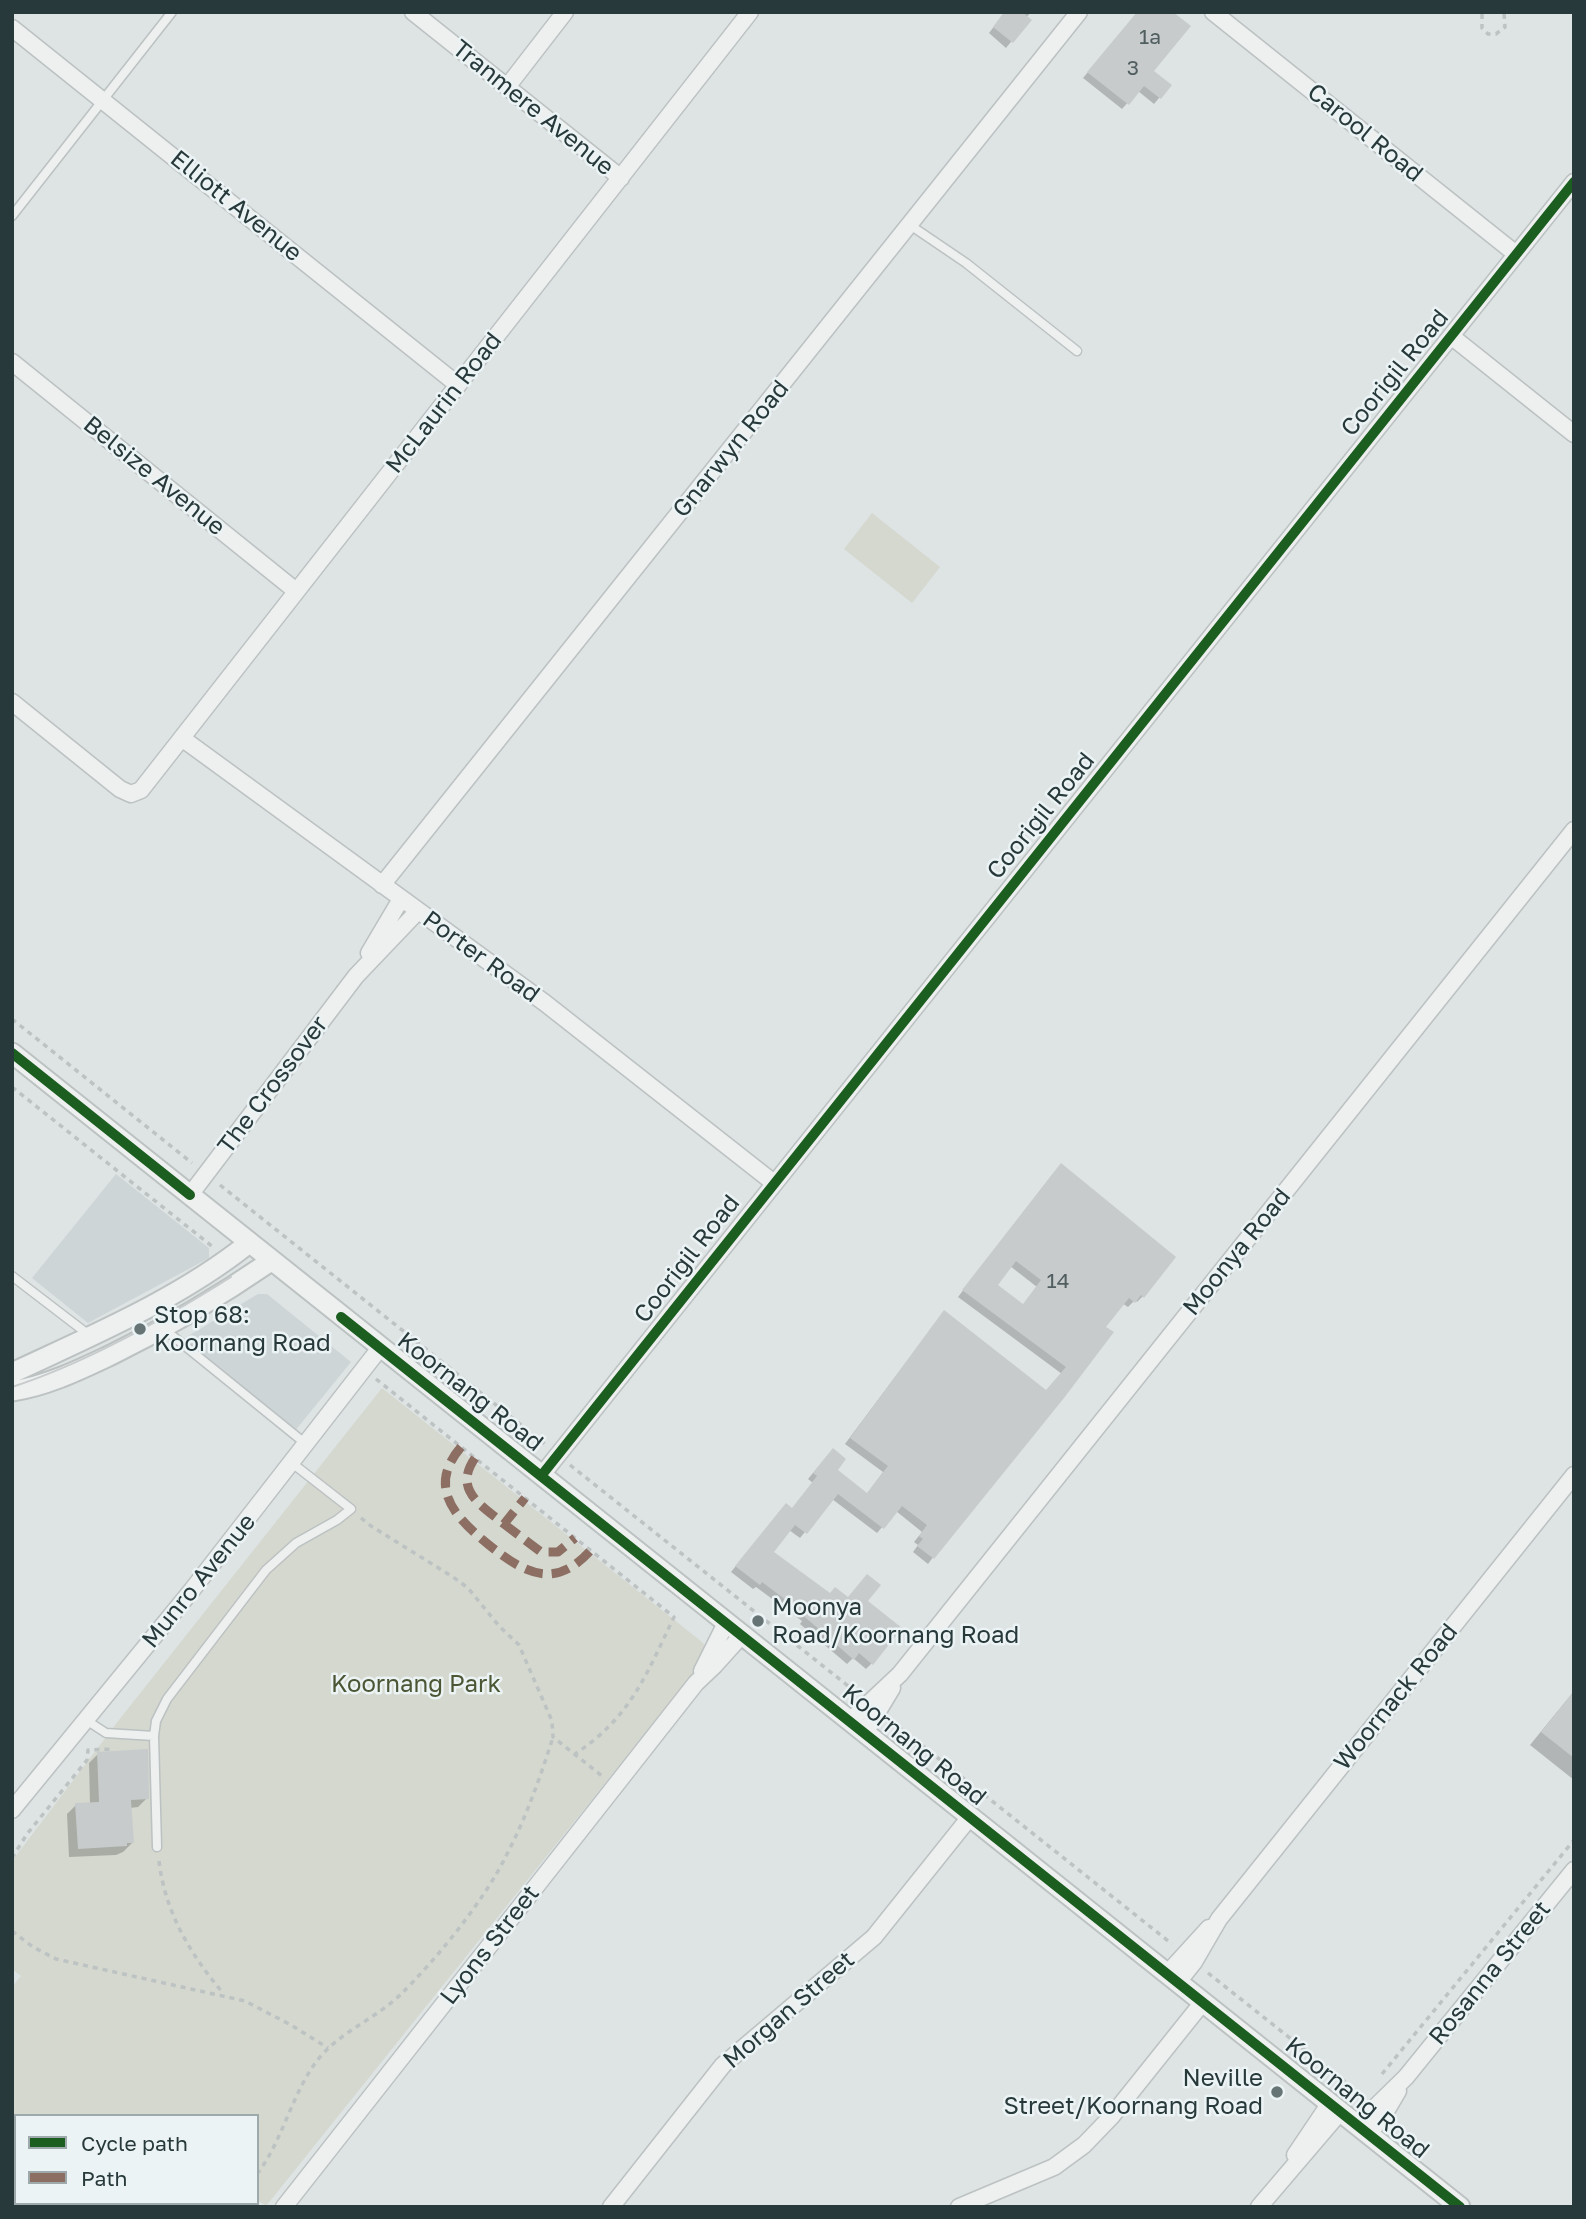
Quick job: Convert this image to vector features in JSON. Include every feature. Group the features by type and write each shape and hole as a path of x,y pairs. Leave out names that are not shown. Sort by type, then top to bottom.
{"street":[{"name":"Tranmere Avenue","path":"413,12 621,178"},
{"path":"507,87 565,12"},
{"name":"McLaurin Road","path":"12,702 120,789 136,794 146,785 750,12"},
{"name":"Gnarwyn Road","path":"383,885 1079,12"},
{"name":"Carool Road","path":"1213,12 1517,254"},
{"name":"Elliott Avenue","path":"12,28 458,385"},
{"name":"Coorigil Road","path":"541,1476 1574,182"},
{"path":"1451,336 1574,434"},
{"name":"Belsize Avenue","path":"12,362 296,591"},
{"name":"Porter Road","path":"183,739 545,1003 774,1183"},
{"name":"Moonya Road","path":"858,1727 1574,830"},
{"name":"The Crossover","path":"356,976 401,899"},
{"name":"The Crossover","path":"190,1195 356,976 418,911"},
{"name":"Koornang Road","path":"12,1053 1460,2207"},
{"path":"12,1373 182,1288 217,1268 249,1243"},
{"path":"12,1391 69,1375 164,1328 271,1261"},
{"name":"Munro Avenue","path":"12,1810 20,1787 86,1720 292,1463 380,1348"},
{"name":"Woornack Road","path":"1173,1978 1189,1958 1200,1935 1219,1919 1574,1475"},
{"name":"Lyons Street","path":"284,2207 696,1683 734,1629"},
{"name":"Morgan Street","path":"611,2207 723,2065 874,1937 970,1817"},
{"name":"Rosanna Street","path":"1363,2130 1385,2113 1406,2077 1574,1870"},
{"path":"959,2207 1055,2167 1084,2146 1111,2117 1203,2002"},
{"path":"1259,2207 1281,2178 1307,2134 1335,2107"}],"lane":[{"path":"12,216 172,12"},
{"path":"910,225 973,268 1077,351"},
{"path":"12,1276 89,1335"},
{"path":"164,1328 306,1444"},
{"path":"157,1847 154,1736 156,1721 167,1699 266,1570 296,1543 351,1509 292,1463"},
{"path":"86,1720 106,1733 154,1736"}],"path":[{"path":"1482,13 1482,28 1488,34 1496,34 1505,27 1504,12"},
{"path":"12,1019 1363,2096"},
{"path":"12,1087 218,1251"},
{"path":"364,1370 674,1617 660,1650 625,1710 597,1739 575,1754"},
{"path":"259,2170 306,2080 328,2048 402,1994 481,1898 506,1857 540,1779 553,1737 552,1721 519,1645 499,1626 468,1588 371,1527 351,1509"},
{"path":"553,1737 615,1786"},
{"path":"12,1858 27,1834 87,1759 88,1750 114,1749"},
{"path":"1380,2075 1574,1840"},
{"path":"157,1847 160,1871 174,1920 187,1946 224,1995"},
{"path":"12,1931 33,1947 56,1959 246,2001 328,2048"}],"shaded area":[{"path":"116,1174 209,1248 209,1258 88,1323 32,1278"},
{"path":"258,1294 267,1294 351,1362 290,1437 175,1344"}],"green space":[{"path":"872,513 940,567 912,603 844,549"},
{"name":"Koornang Park","path":"382,1388 702,1642 707,1649 699,1666 266,2206 259,2201 259,2114 14,2114 14,2205 221,2205 12,2207 12,1987 21,1976 12,1969 12,1861 119,1720"}],"water":[{"path":"12,2176 14,2205 52,2207 12,2207"}],"building":[{"path":"1004,12 1022,12 1032,20 1013,43 993,27"},
{"path":"1137,12 1173,12 1191,26 1154,71 1172,85 1161,99 1144,86 1129,105 1087,72"},
{"path":"1061,1163 1176,1257 1144,1298 1141,1295 1135,1303 1129,1298 1106,1327 1114,1332 934,1559 917,1546 923,1539 919,1536 927,1525 902,1506 884,1529 838,1494 807,1534 795,1525 774,1552 830,1593 835,1587 848,1597 867,1574 881,1585 868,1601 902,1628 873,1665 859,1653 854,1660 805,1617 806,1615 762,1582 760,1585 735,1566 786,1503 792,1508 817,1476 813,1473 833,1448 846,1459 838,1470 867,1493 888,1466 850,1438 944,1310 1046,1390 1066,1367 962,1290","holes":["1016,1261 1041,1280 1023,1304 998,1285"]},
{"path":"1574,1691 1574,1758 1541,1732"},
{"path":"148,1749 149,1799 131,1800 134,1843 127,1843 127,1846 78,1849 75,1803 99,1802 97,1752"}],"tram line":[{"path":"12,1387 125,1338 231,1277"}],"marked path":[{"path":"461,1447 446,1476 449,1501 456,1513 489,1545 528,1570 552,1574 565,1570 591,1550"},
{"path":"475,1458 469,1469 468,1488 479,1503 504,1524 525,1498"},
{"path":"504,1524 541,1552 558,1552 575,1538"}],"cycle path":[{"path":"541,1476 1574,182"},
{"path":"12,1053 190,1195"},
{"path":"341,1317 1460,2207"}],"place":[{"name":"Stop 68: Koornang Road","path":"140,1329"},
{"name":"Moonya Road/Koornang Road","path":"758,1621"},
{"name":"Neville Street/Koornang Road","path":"1277,2092"}]}
